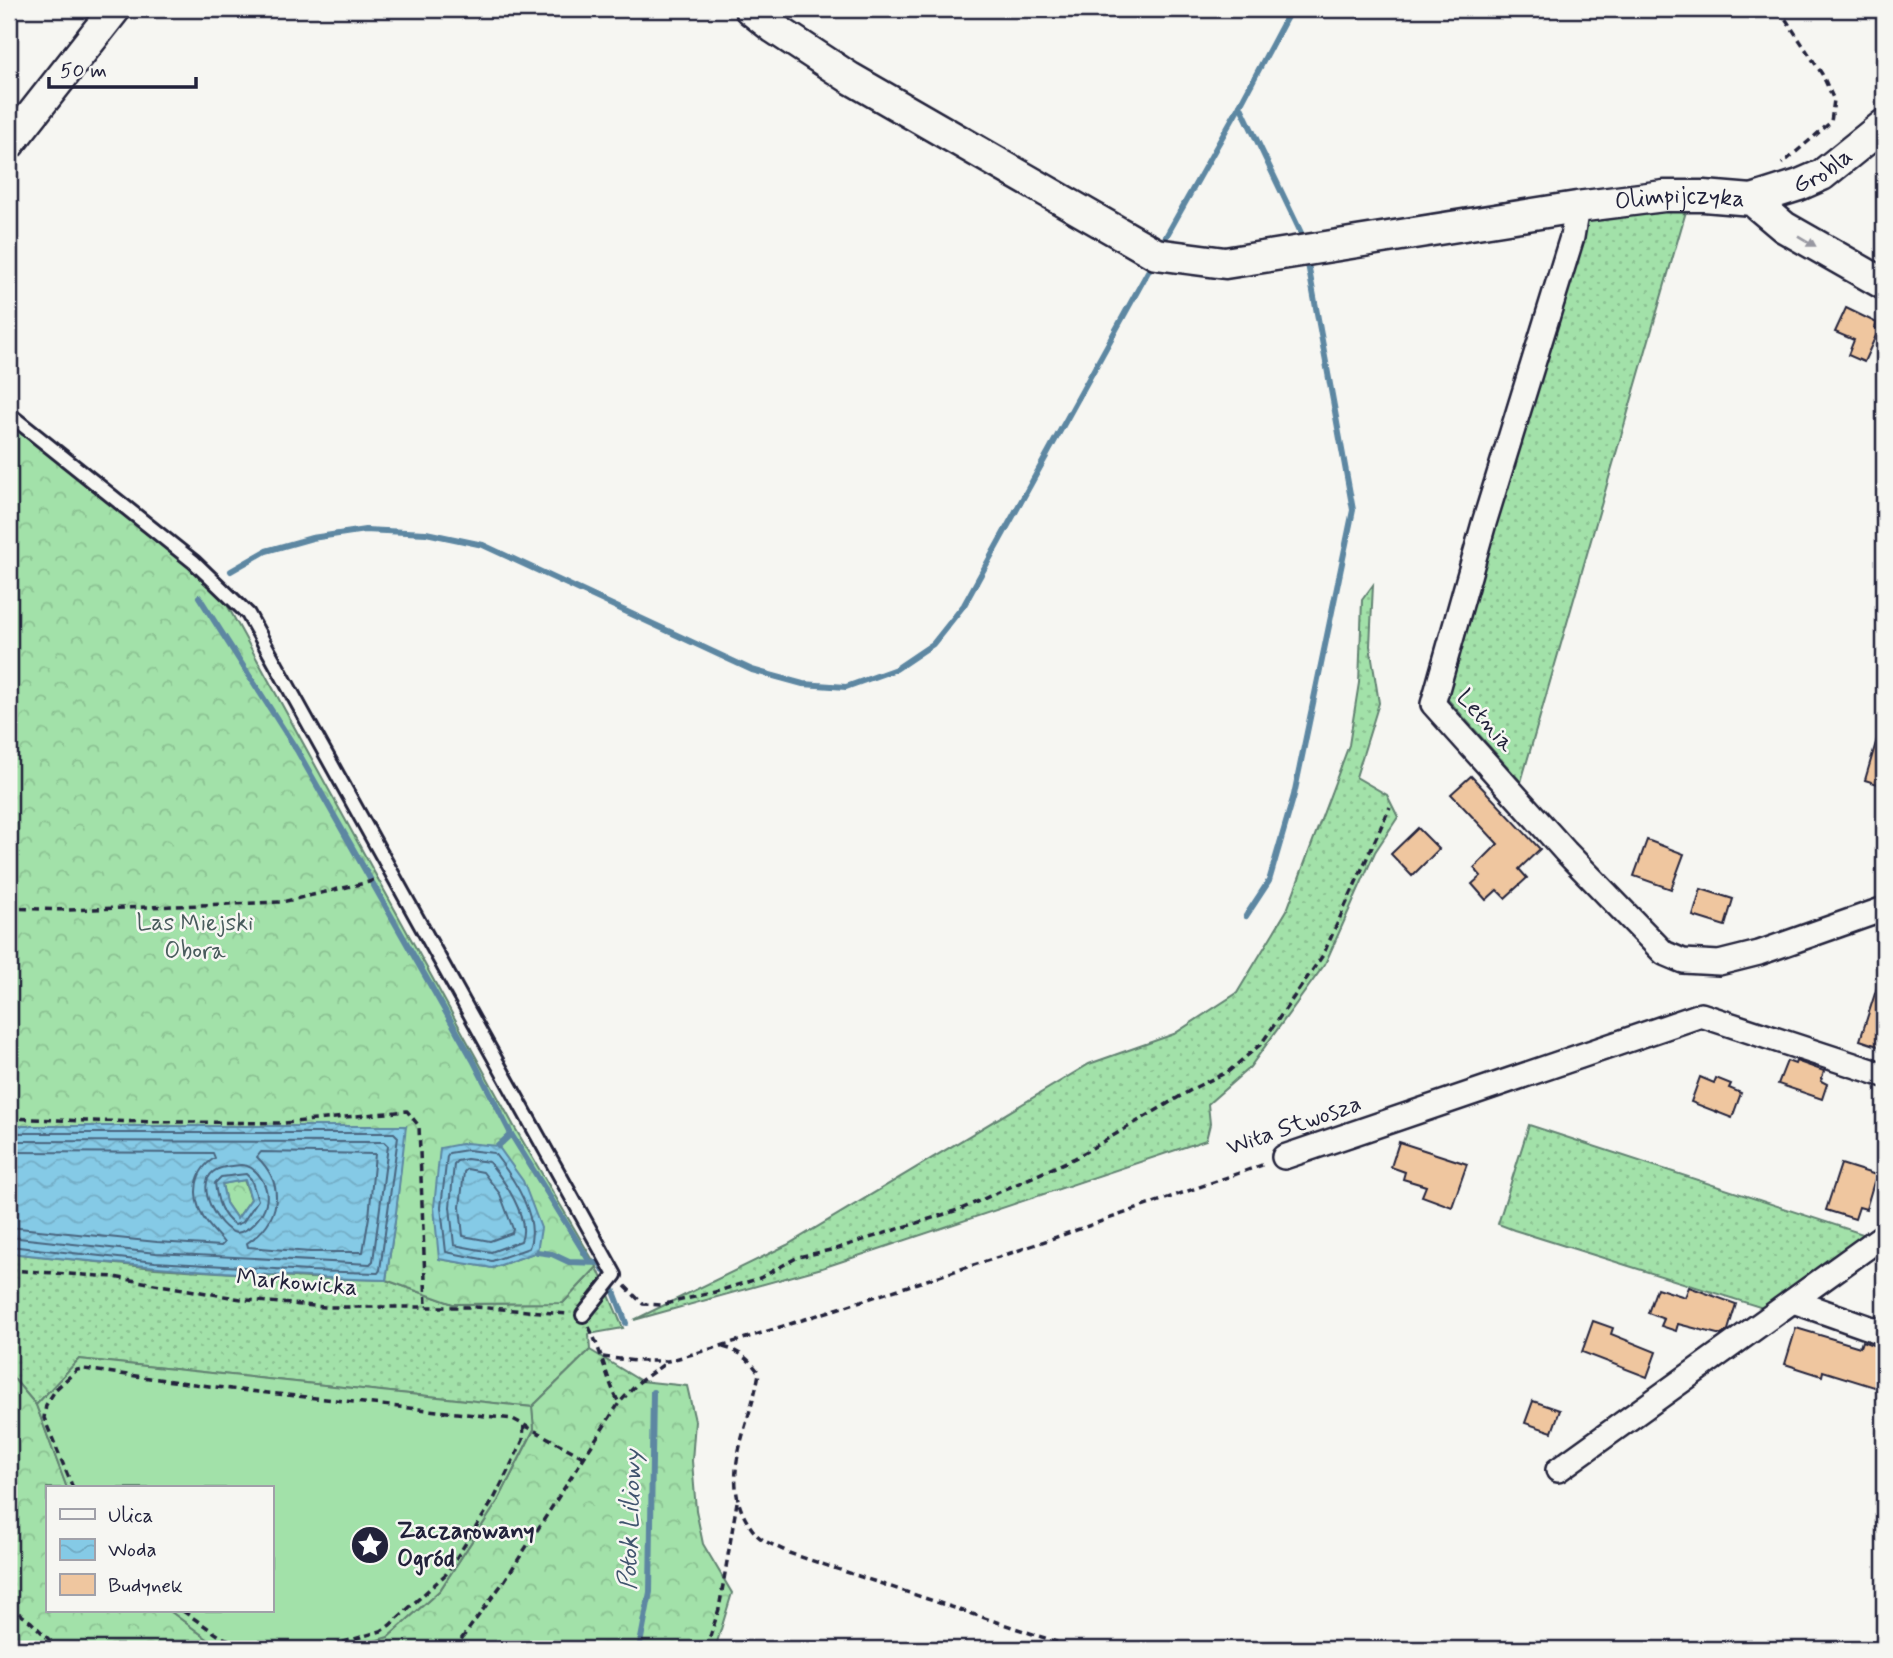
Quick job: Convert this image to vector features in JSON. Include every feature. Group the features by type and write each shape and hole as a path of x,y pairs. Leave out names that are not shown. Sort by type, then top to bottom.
{"street":[{"path":"9,144 115,9"},
{"name":"Olimpijczyka","path":"750,9 850,78 1156,254 1225,263 1577,206 1664,196 1752,200 1784,227 1884,284"},
{"name":"Grobla","path":"1752,200 1822,175 1884,125"},
{"name":"Letnia","path":"1577,206 1572,237 1484,523 1433,704 1566,852 1664,953 1683,961 1719,963 1759,953 1884,909"},
{"name":"Wita Stwosza","path":"1284,1157 1701,1015 1884,1075"},
{"path":"1558,1470 1884,1234"},
{"path":"1793,1301 1884,1333"}],"lane":[{"path":"9,414 194,562 248,614 615,1275 583,1315"}],"path":[{"path":"1776,168 1831,122 1834,100 1822,74 1779,9"},
{"path":"615,1275 643,1304 660,1305 760,1278 798,1257 835,1249 961,1209 1075,1157 1196,1087 1229,1071 1261,1044 1323,955 1391,807"},
{"path":"9,908 68,909 282,902 369,882 380,876"},
{"path":"9,1118 85,1122 284,1123 407,1111 419,1126 426,1307"},
{"name":"Wita Stwosza","path":"668,1361 1008,1254 1284,1157"},
{"name":"Markowicka","path":"9,1270 114,1276 247,1300 325,1307 475,1307 583,1315"},
{"path":"583,1315 603,1357 608,1382 619,1403"},
{"path":"706,1649 719,1609 737,1502 735,1478 738,1451 755,1396 759,1373 748,1358 734,1349 721,1346"},
{"path":"603,1357 668,1361"},
{"path":"454,1649 505,1580 619,1403 639,1382 668,1361"},
{"path":"73,1486 44,1418 46,1405 56,1389 77,1370 84,1369 231,1389 513,1419 584,1458"},
{"path":"320,1649 381,1631 446,1574 494,1499 523,1440 523,1424"},
{"path":"737,1502 757,1536 789,1553 1079,1649"},
{"path":"9,1606 31,1622 59,1649"},
{"path":"184,1612 221,1637 235,1642 300,1649"}],"green space":[{"path":"1687,208 1521,782 1444,695 1588,219"},
{"name":"Las Miejski Obora","path":"9,423 204,563 515,1128 597,1267 563,1303 453,1304 386,1280 405,1126 9,1126","holes":["536,1252 493,1268 439,1259"]},
{"path":"1373,585 1370,646 1379,703 1356,777 1387,795 1398,817 1375,852 1325,964 1250,1067 1208,1104 1210,1124 1206,1140 822,1268 634,1320 787,1245 1089,1064 1174,1034 1237,993 1287,910 1349,745 1359,683 1362,600"},
{"path":"1529,1125 1869,1236 1766,1309 1514,1230 1498,1224"},
{"path":"244,1180 251,1199 237,1219 226,1203 222,1184"},
{"path":"9,1253 155,1268 386,1280 453,1304 563,1303 597,1267 623,1328 589,1334 590,1350 532,1407 79,1359 36,1405 9,1373"},
{"path":"590,1350 641,1381 687,1386 695,1421 692,1461 696,1510 703,1544 732,1593 715,1649 347,1649 388,1637 440,1590 498,1501 534,1430 532,1407"},
{"name":"Zaczarowany Ogród","path":"79,1359 532,1407 534,1429 498,1501 440,1590 388,1637 347,1649 221,1649 171,1612 273,1612 273,1486 66,1486 36,1405"},
{"path":"9,1373 36,1405 66,1486 46,1486 46,1612 171,1612 221,1649 9,1649"}],"water":[{"path":"9,1126 406,1126 386,1280 197,1270 9,1253","holes":["245,1180 251,1199 237,1219 226,1203 222,1184"]},
{"path":"466,1143 498,1146 523,1181 541,1228 537,1252 492,1268 439,1259 434,1207 440,1148"}],"building":[{"path":"1846,308 1877,323 1875,328 1879,329 1864,362 1848,355 1854,340 1835,332"},
{"path":"1880,729 1884,729 1884,786 1865,780"},
{"path":"1471,776 1540,849 1519,869 1527,878 1505,898 1497,890 1486,900 1472,884 1481,876 1474,868 1498,844 1451,794"},
{"path":"1418,828 1439,849 1412,876 1391,854"},
{"path":"1647,840 1684,854 1671,889 1634,876"},
{"path":"1701,889 1733,899 1725,926 1693,916"},
{"path":"1881,975 1884,975 1884,1048 1860,1040"},
{"path":"1787,1061 1795,1064 1796,1061 1824,1071 1821,1081 1827,1084 1822,1099 1778,1084"},
{"path":"1700,1077 1714,1083 1716,1078 1731,1084 1729,1088 1741,1093 1732,1118 1691,1102"},
{"path":"1399,1142 1467,1164 1452,1207 1422,1196 1426,1186 1403,1179 1405,1172 1391,1167"},
{"path":"1841,1164 1876,1175 1866,1209 1859,1207 1855,1219 1826,1210"},
{"path":"1689,1287 1736,1304 1728,1330 1721,1335 1678,1324 1676,1331 1661,1326 1664,1319 1648,1313 1657,1288 1685,1297"},
{"path":"1593,1321 1613,1328 1611,1334 1656,1352 1647,1377 1582,1352"},
{"path":"1796,1328 1860,1347 1862,1341 1884,1349 1884,1390 1823,1371 1822,1376 1785,1364"},
{"path":"1533,1401 1560,1410 1552,1432 1525,1423"}],"waterway":[{"path":"1163,242 1291,9"},
{"path":"1240,105 1303,237"},
{"path":"1246,916 1269,881 1294,795 1353,510 1308,264"},
{"path":"231,571 266,551 312,538 365,530 426,533 483,545 752,670 803,684 846,687 896,669 933,644 964,605 1150,268"},
{"path":"199,597 298,752 473,1060 511,1134 498,1146"},
{"path":"511,1134 590,1262"},
{"path":"537,1252 552,1254 569,1262 600,1263 605,1272"},
{"path":"613,1289 626,1323"},
{"name":"Potok Liliowy","path":"639,1649 650,1592 653,1392"}],"place":[{"name":"Zaczarowany Ogród","path":"370,1545"}]}
